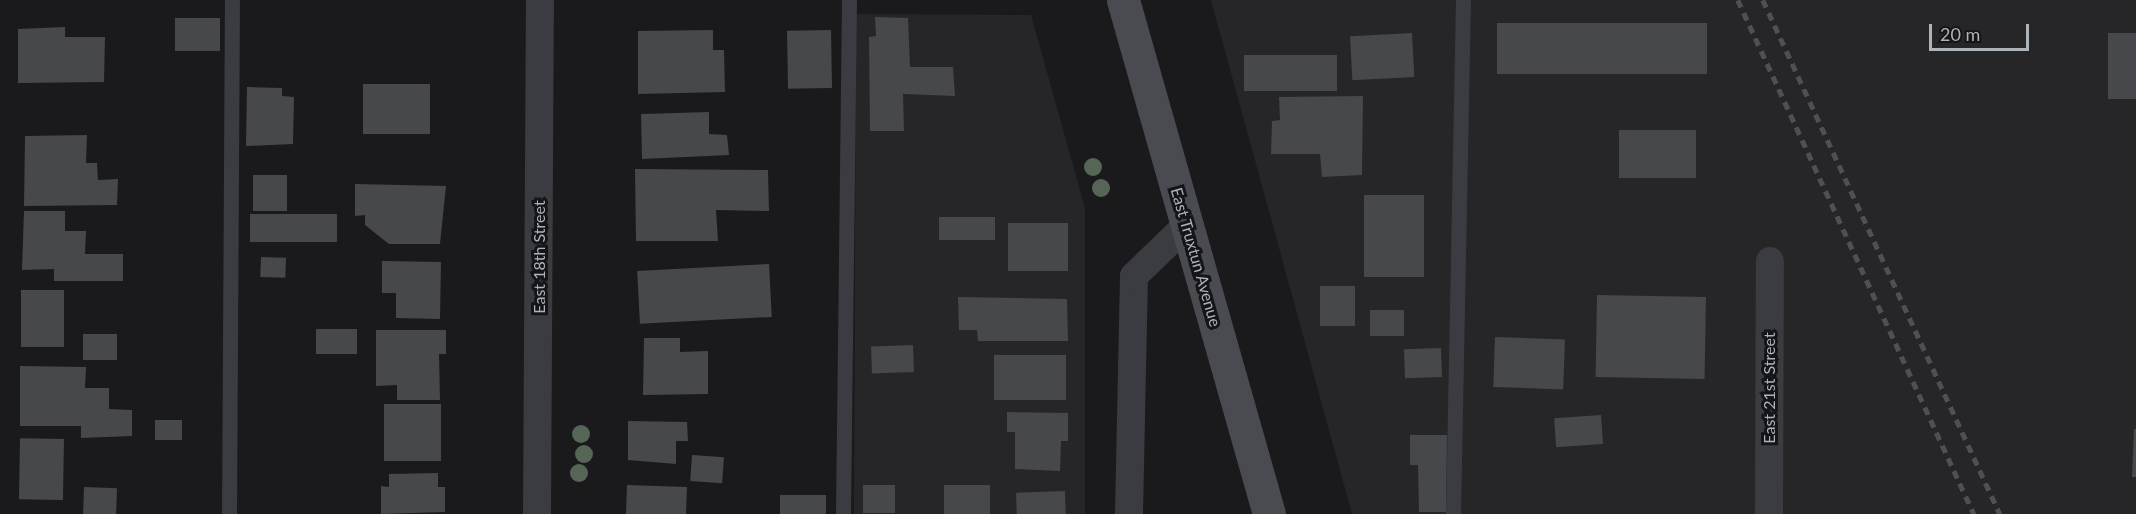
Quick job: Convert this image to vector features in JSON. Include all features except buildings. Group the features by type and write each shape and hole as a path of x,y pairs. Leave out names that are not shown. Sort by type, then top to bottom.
{"main road":[{"name":"East Truxtun Avenue","path":"1123,0 1269,514"}],"street":[{"name":"East 18th Street","path":"537,514 540,0"},
{"path":"1129,514 1134,276 1187,225"},
{"name":"East 21st Street","path":"1769,514 1770,261"}],"lane":[{"path":"229,514 232,0"},
{"path":"843,514 849,0"},
{"path":"1453,514 1463,0"}],"shaded area":[{"path":"1211,0 2136,0 2136,514 1352,514"},
{"path":"856,14 1031,15 1085,208 1085,514 854,514"}],"railway":[{"path":"1738,0 1974,514"},
{"path":"1763,0 2000,514"}]}
